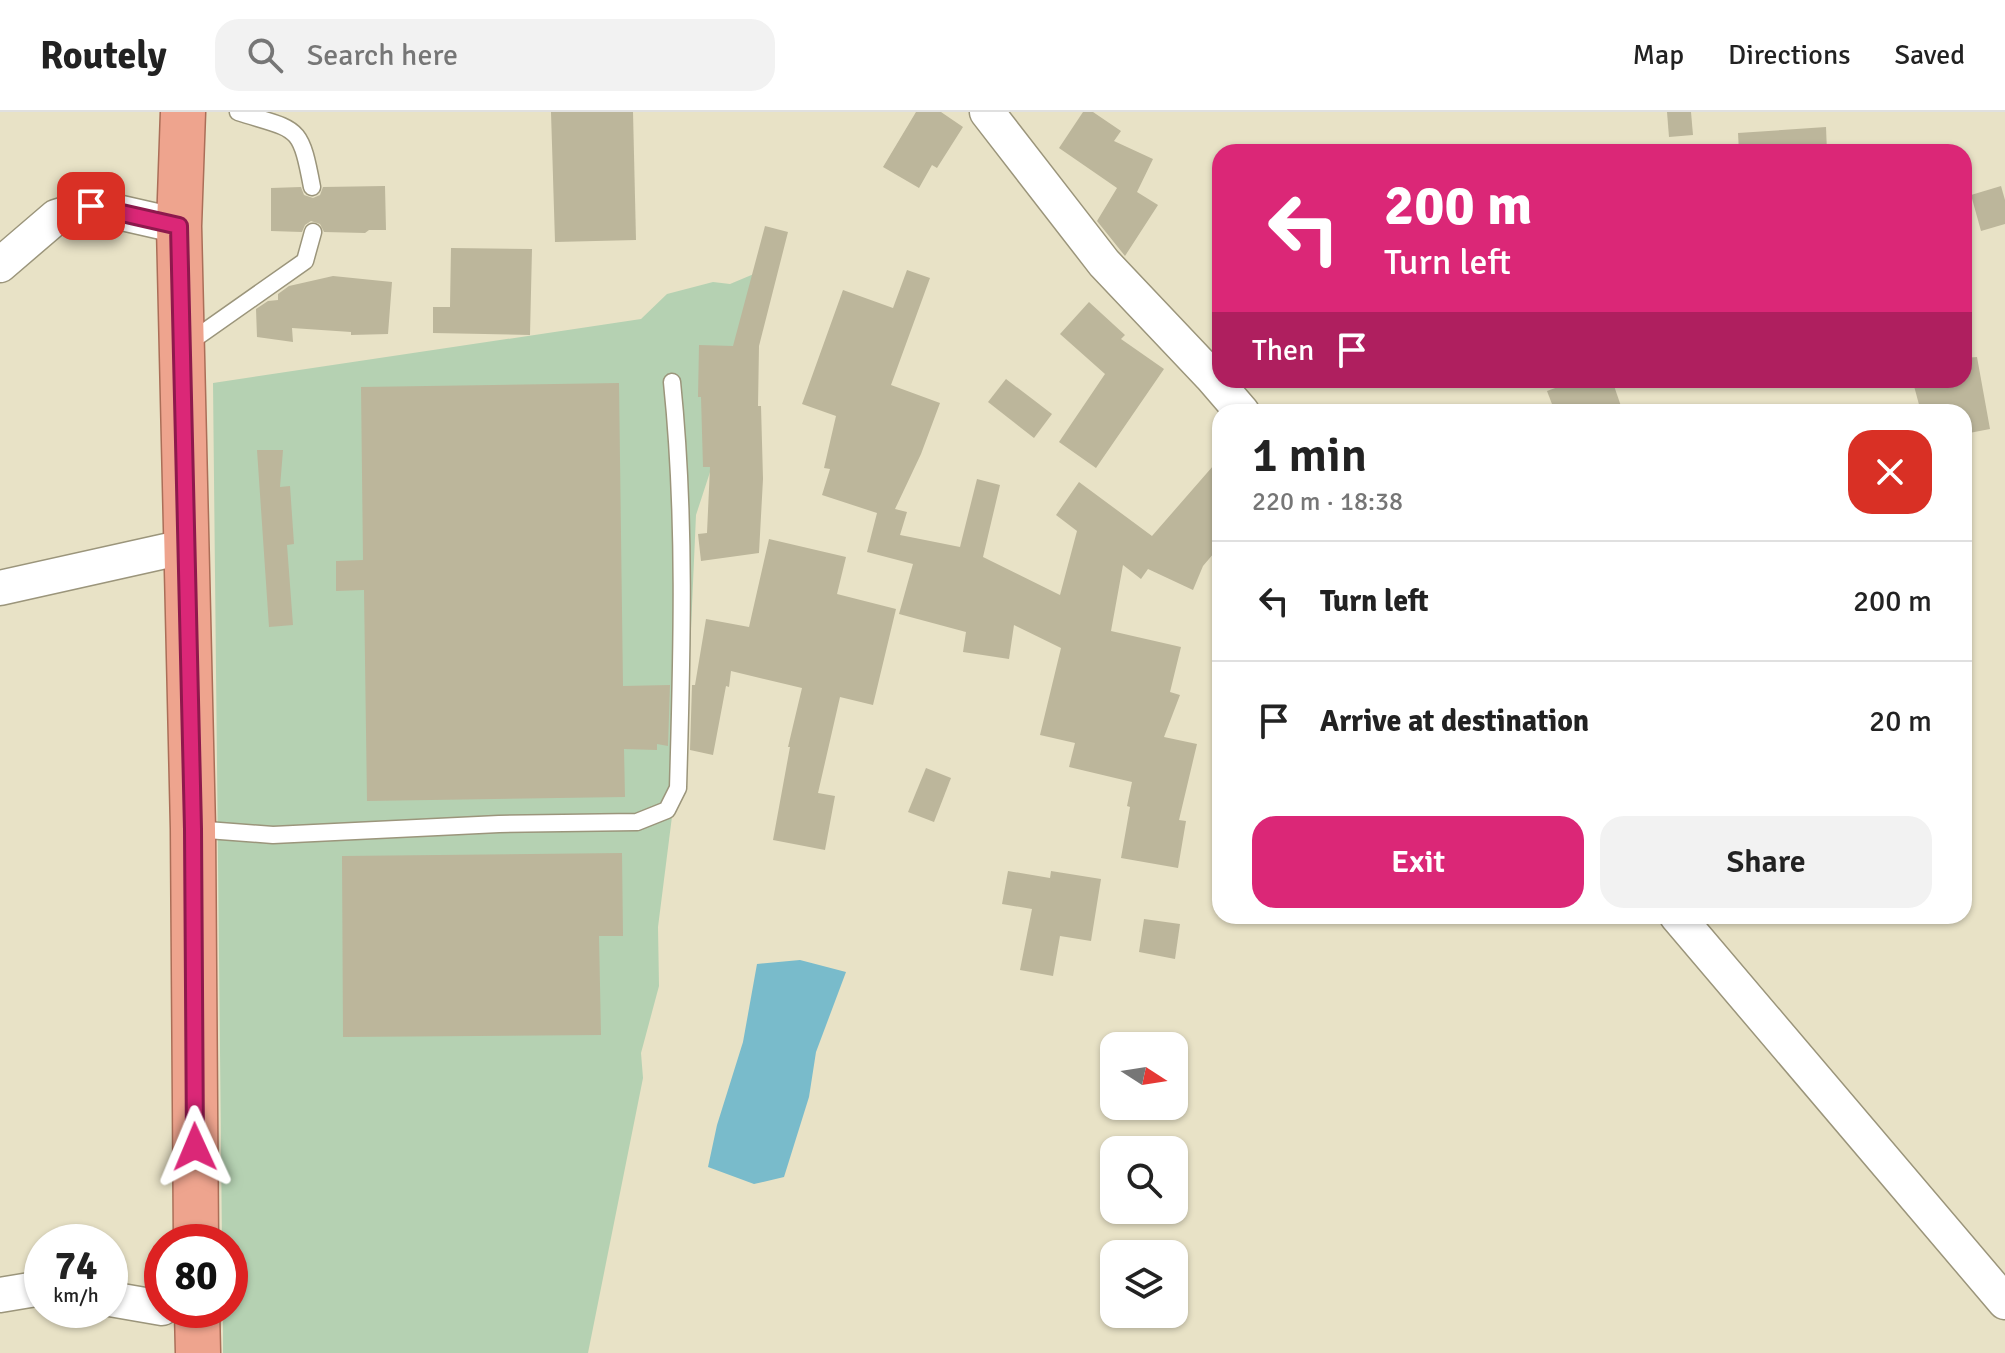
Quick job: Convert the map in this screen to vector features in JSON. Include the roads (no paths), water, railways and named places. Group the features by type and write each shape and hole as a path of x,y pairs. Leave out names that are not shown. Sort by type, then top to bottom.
{"highway":[{"path":"183,112 179,226 193,829 196,1224"}],"street":[{"path":"987,112 1104,263 1212,377"},
{"path":"0,265 56,217 91,206 179,226"},
{"path":"1221,388 1235,404"},
{"path":"0,588 188,546"},
{"path":"1684,924 2005,1302"},
{"path":"0,1295 24,1291"}],"lane":[{"path":"238,112 290,128 303,141 312,187"},
{"path":"183,347 305,261 313,232"},
{"path":"193,829 273,835 499,824 637,822 667,810 678,788 683,631 681,529 672,382"}],"water":[{"path":"800,960 846,972 816,1052 809,1097 784,1177 754,1184 708,1167 717,1125 743,1042 757,964"}]}
